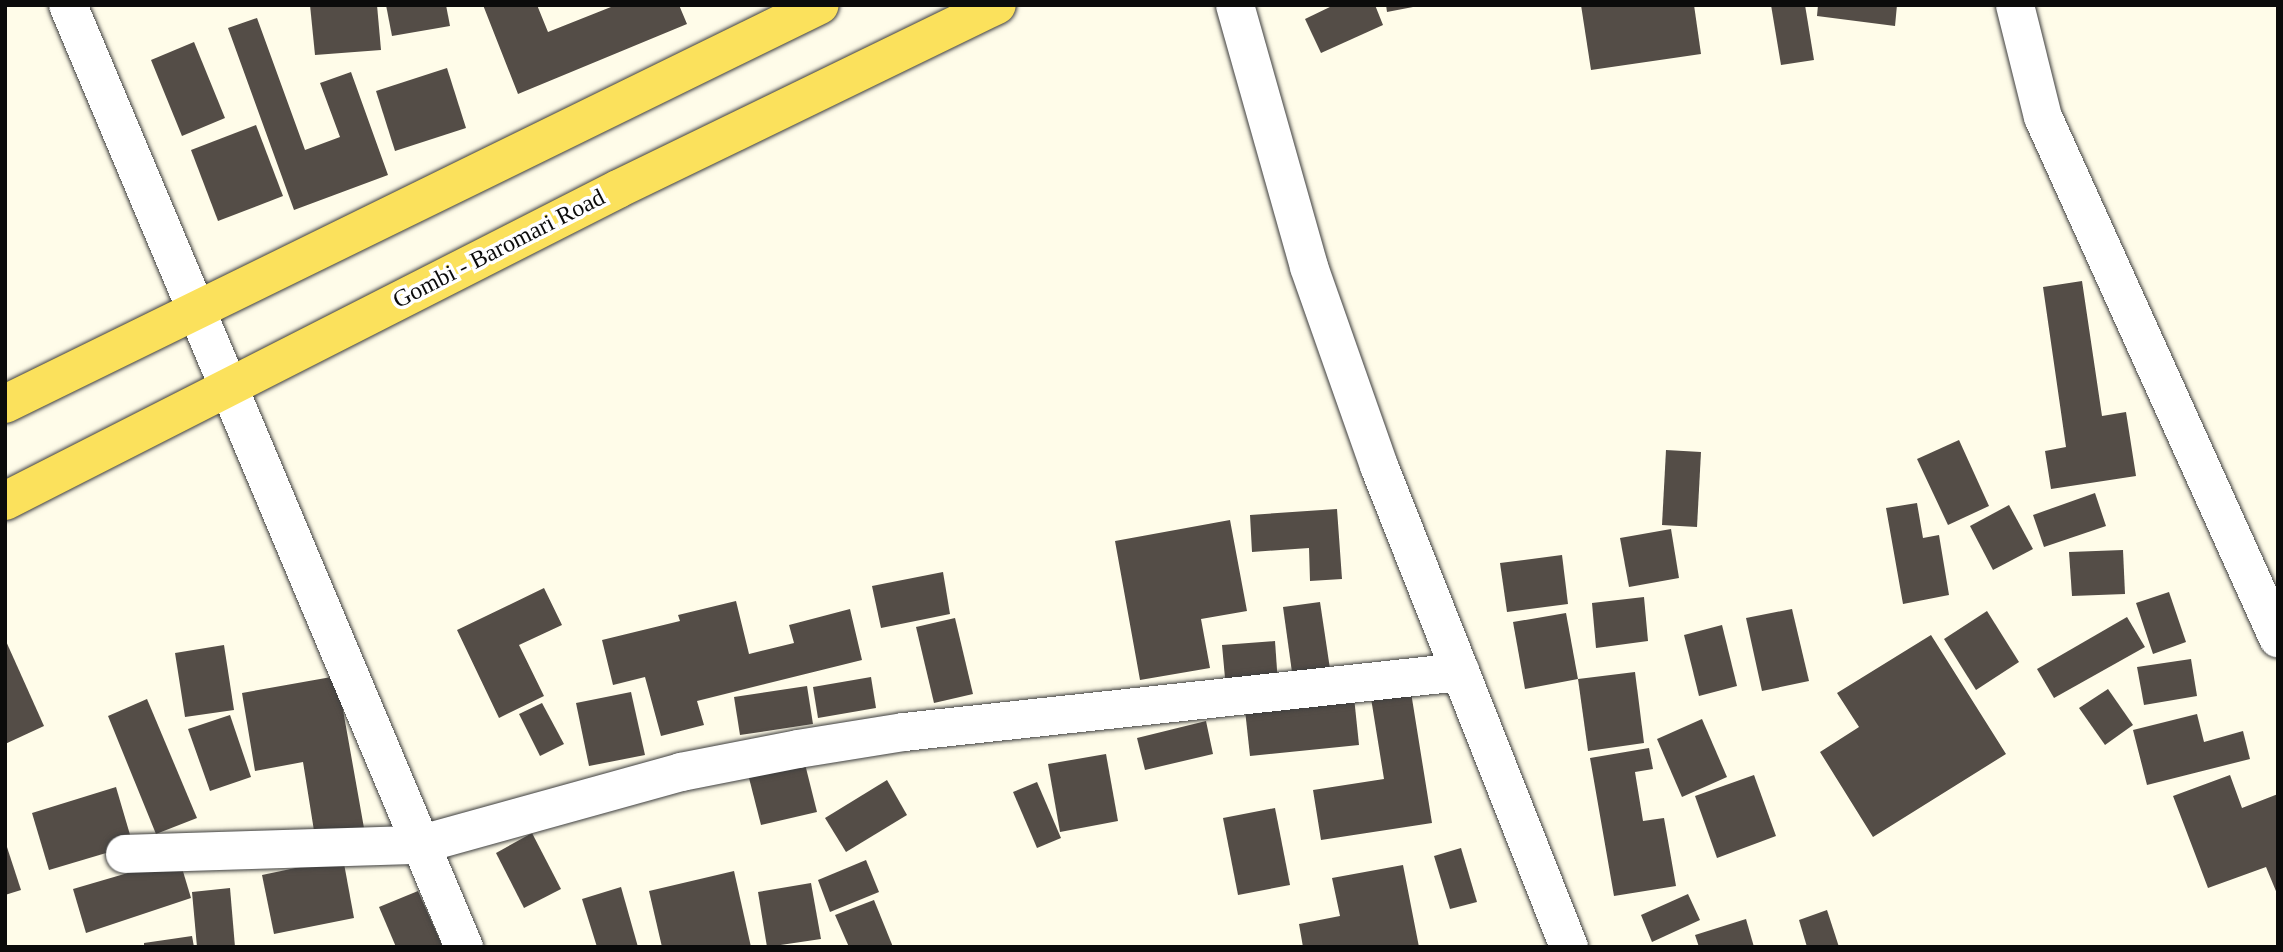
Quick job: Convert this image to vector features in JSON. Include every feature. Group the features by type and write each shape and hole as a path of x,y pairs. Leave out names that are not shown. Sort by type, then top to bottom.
{"main road":[{"path":"5,404 193,309 820,5"},
{"name":"Gombi - Baromari Road","path":"5,501 227,386 997,5"}],"street":[{"path":"68,5 418,845 464,947"},
{"path":"1235,5 1309,267 1379,466 1569,947"},
{"path":"2015,5 2043,117 2278,638"},
{"path":"125,854 418,845 681,772 798,749 904,732 1461,672"}],"building":[{"path":"310,5 377,5 381,50 315,55"},
{"path":"386,5 446,5 450,26 392,36"},
{"path":"483,5 537,5 548,32 616,5 679,5 687,24 518,94"},
{"path":"1334,5 1375,5 1383,25 1321,53 1305,19"},
{"path":"1386,5 1413,5 1413,7 1387,12"},
{"path":"1581,5 1694,5 1701,54 1591,70"},
{"path":"1771,5 1805,5 1814,60 1781,65"},
{"path":"1818,5 1897,5 1895,26 1817,16"},
{"path":"257,18 305,150 340,137 320,83 351,72 388,175 294,210 228,28"},
{"path":"194,42 225,118 182,136 151,60"},
{"path":"447,68 466,128 395,151 376,91"},
{"path":"256,125 283,196 218,221 191,150"},
{"path":"2082,281 2102,416 2126,412 2136,476 2051,489 2045,451 2066,447 2043,287"},
{"path":"1959,440 1989,506 1948,525 1917,459"},
{"path":"1666,450 1701,452 1697,527 1662,525"},
{"path":"2095,493 2106,526 2044,547 2033,515"},
{"path":"1917,503 1923,538 1939,535 1949,595 1903,604 1886,508"},
{"path":"2009,505 2033,549 1993,570 1970,526"},
{"path":"1337,509 1342,579 1310,581 1309,548 1252,552 1250,515"},
{"path":"1230,520 1247,611 1201,619 1210,668 1140,680 1115,541"},
{"path":"1671,529 1679,578 1629,587 1620,538"},
{"path":"2123,550 2125,594 2072,596 2069,552"},
{"path":"1562,555 1568,604 1507,612 1500,563"},
{"path":"943,572 950,614 881,628 872,586"},
{"path":"544,588 562,625 519,645 544,696 499,718 457,630"},
{"path":"2169,592 2186,642 2153,654 2136,603"},
{"path":"1644,597 1648,641 1596,648 1592,603"},
{"path":"736,601 749,654 794,643 789,625 850,609 862,660 697,701 704,725 661,736 645,677 613,685 602,640 680,621 678,615"},
{"path":"1320,602 1333,689 1295,694 1283,607"},
{"path":"1792,609 1809,681 1762,691 1746,618"},
{"path":"1987,611 2019,662 1976,690 1944,639"},
{"path":"1566,613 1578,679 1525,689 1513,622"},
{"path":"2127,617 2145,647 2054,698 2037,669"},
{"path":"955,618 973,694 934,703 916,627"},
{"path":"1722,625 1737,686 1699,696 1684,635"},
{"path":"1931,635 2006,754 1873,837 1820,752 1859,727 1837,693"},
{"path":"5,639 44,726 5,744"},
{"path":"1275,641 1278,684 1226,689 1222,645"},
{"path":"224,645 234,710 185,717 175,653"},
{"path":"2191,659 2197,696 2144,705 2137,667"},
{"path":"1635,672 1644,743 1588,751 1578,679"},
{"path":"337,676 364,828 315,837 303,762 255,771 242,693"},
{"path":"871,677 876,708 818,718 813,687"},
{"path":"807,686 813,724 740,735 734,697"},
{"path":"1410,686 1432,823 1321,840 1313,790 1384,779 1370,692"},
{"path":"2108,689 2133,725 2105,745 2079,708"},
{"path":"631,692 645,755 589,766 576,703"},
{"path":"1354,697 1359,745 1250,756 1245,710"},
{"path":"147,699 197,818 156,834 108,716"},
{"path":"542,703 564,744 540,756 519,714"},
{"path":"2197,714 2204,742 2243,731 2250,759 2147,785 2133,730"},
{"path":"230,715 251,777 210,791 188,729"},
{"path":"1702,719 1727,777 1682,797 1657,739"},
{"path":"1206,721 1213,754 1145,770 1137,738"},
{"path":"1649,748 1653,769 1635,772 1643,821 1664,818 1676,886 1614,896 1590,758"},
{"path":"1106,754 1118,821 1060,832 1048,764"},
{"path":"805,764 817,812 761,825 749,778"},
{"path":"1754,775 1776,836 1717,858 1695,796"},
{"path":"2230,775 2242,808 2278,794 2278,896 2266,867 2208,888 2173,796"},
{"path":"887,780 907,815 846,852 825,818"},
{"path":"1037,782 1061,838 1037,848 1013,792"},
{"path":"116,787 133,845 49,870 32,813"},
{"path":"1275,808 1290,885 1238,895 1223,818"},
{"path":"532,833 561,889 524,908 496,853"},
{"path":"5,841 21,890 5,895"},
{"path":"1461,848 1477,902 1450,909 1434,856"},
{"path":"179,858 191,898 86,933 73,889"},
{"path":"343,858 354,918 274,934 262,875"},
{"path":"866,860 879,892 830,912 818,880"},
{"path":"1403,865 1419,947 1303,947 1299,924 1340,916 1332,878"},
{"path":"734,871 751,947 662,947 649,891"},
{"path":"811,883 821,939 767,947 758,892"},
{"path":"621,887 638,947 597,947 582,899"},
{"path":"230,888 235,947 197,947 192,892"},
{"path":"418,891 443,947 396,947 379,907"},
{"path":"1688,894 1700,920 1652,942 1641,915"},
{"path":"874,900 893,947 849,947 835,915"},
{"path":"1827,910 1839,947 1807,947 1799,920"},
{"path":"1746,919 1754,947 1699,947 1695,935"},
{"path":"192,936 194,947 144,947 144,943"}]}
